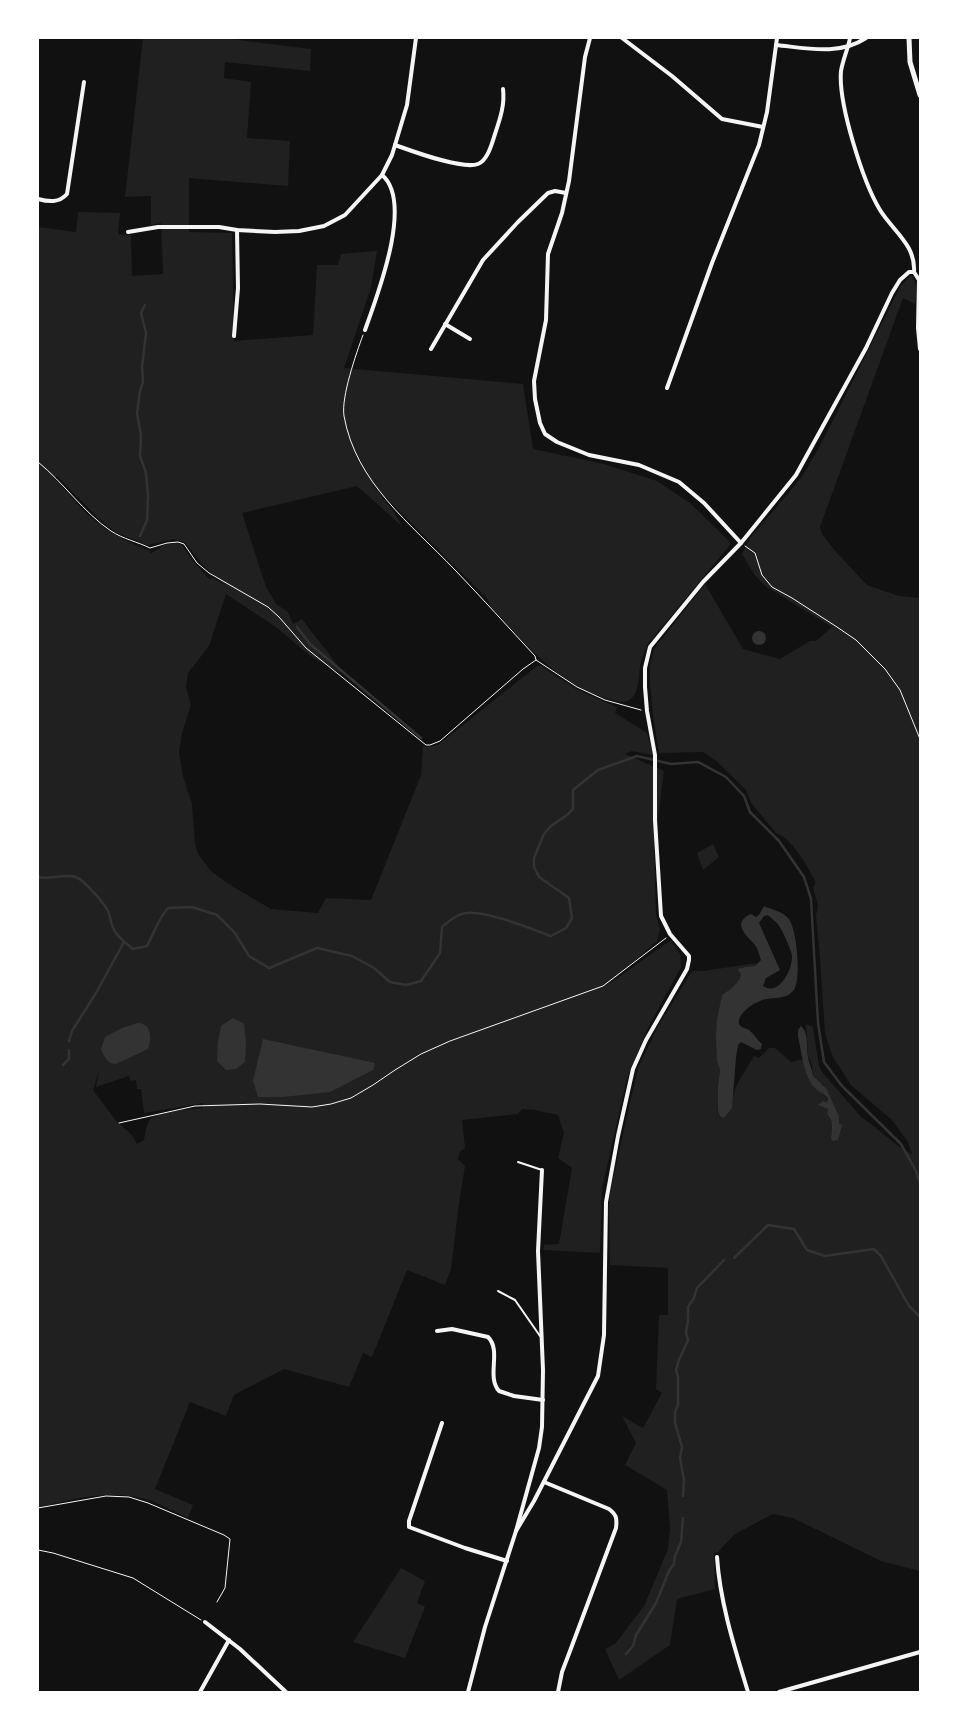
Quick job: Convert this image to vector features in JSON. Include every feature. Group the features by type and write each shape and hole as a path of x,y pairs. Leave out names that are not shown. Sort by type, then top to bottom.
{"street":[{"path":"128,232 158,227 219,227 237,230 299,231 324,226 345,215 382,175 395,144 408,98 416,38"},
{"path":"590,38 585,57 566,193 562,213 548,254 546,320 534,381 535,399 545,434 557,442 590,455 639,465 680,482 704,503 741,542"},
{"path":"622,38 672,76 722,118 763,128"},
{"path":"667,388 712,263 759,145 767,112 777,38"},
{"path":"850,38 841,71 842,97 864,178 880,211 913,256 914,272 919,280 918,328 920,349"},
{"path":"776,45 833,50 848,47 866,38"},
{"path":"909,38 910,62 920,95"},
{"path":"38,199 51,202 59,200 67,194 84,82"},
{"path":"395,144 443,160 464,164 478,164 484,160 489,152 505,101 503,89"},
{"path":"364,330 382,284 393,229 394,196 392,186 382,175"},
{"path":"431,349 476,271 497,243 548,193 555,191 566,193"},
{"path":"234,336 238,288 237,230"},
{"path":"516,1531 526,1517 593,1388 600,1368 604,1335 606,1202 608,1184 633,1069 646,1040 686,969 689,960 689,956 670,934 661,916 655,820 655,755 647,711 645,668 650,647 703,582 741,542 796,475 900,280 909,272 914,272"},
{"path":"445,324 470,339"},
{"path":"468,1692 483,1636 516,1531 542,1427 542,1337 538,1251 542,1170"},
{"path":"436,1331 452,1329 488,1337 493,1345 495,1383 499,1390 514,1396 543,1400"},
{"path":"442,1423 409,1521 409,1527 507,1562"},
{"path":"544,1482 609,1509 615,1514 617,1520 616,1528 562,1672 558,1692"},
{"path":"717,1557 718,1574 733,1640 748,1692"},
{"path":"205,1622 229,1640 286,1692"},
{"path":"200,1692 229,1640"},
{"path":"779,1692 920,1652"}],"lane":[{"path":"518,1162 542,1170"},
{"path":"498,1291 515,1300 533,1328 542,1337"}],"path":[{"path":"364,330 352,364 344,414 350,439 362,468 392,508 454,569 535,656 536,660 577,688 622,706 647,711"},
{"path":"38,462 52,473 95,518 112,532 150,548 167,543 178,542 184,544 198,563 209,572 268,607 306,648 426,745 440,741 523,669 536,660"},
{"path":"741,542 755,553 762,575 772,587 856,640 885,669 900,690 920,739"},
{"path":"120,1123 195,1106 260,1104 312,1107 351,1098 421,1054 450,1040 603,986 655,948 670,934"},
{"path":"38,1508 106,1496 128,1497 148,1503 224,1534 230,1539 229,1562 225,1588 217,1602"},
{"path":"38,1550 133,1578 205,1622"}],"shaded area":[{"path":"143,38 223,38 311,49 310,71 225,62 224,78 251,82 247,138 290,141 288,186 189,178 189,232 232,233 234,341 313,335 317,265 338,265 341,254 377,251 371,287 344,368 523,384 533,449 604,464 657,481 690,503 729,541 730,545 647,645 641,664 636,692 631,699 620,702 591,693 574,684 559,674 529,648 490,606 487,598 371,483 402,526 357,486 242,513 266,587 276,604 288,612 293,624 302,619 345,675 310,656 276,627 226,594 209,646 188,673 186,687 191,705 182,733 179,752 183,776 192,804 195,843 198,854 211,871 227,883 271,909 318,913 326,898 371,900 421,775 423,746 438,745 537,666 541,666 576,689 614,706 617,708 615,713 647,733 653,755 632,751 625,754 664,771 654,849 656,915 660,929 657,941 609,984 671,940 680,954 681,967 649,1026 627,1078 602,1189 600,1253 543,1250 544,1245 559,1244 572,1168 558,1158 564,1133 558,1115 522,1109 518,1114 462,1120 465,1148 460,1152 458,1159 465,1166 451,1269 445,1285 407,1270 372,1357 363,1353 349,1387 284,1369 234,1395 226,1416 190,1402 155,1489 193,1505 188,1518 149,1500 122,1495 79,1498 38,1508 38,227 76,232 78,212 120,213 118,234 131,235 132,276 163,274 161,223 151,225 151,196 125,197","holes":["57,476 98,518 115,532 147,545 174,539 185,543 203,565 226,586 213,578 209,579 182,545 178,543 164,545 150,554 150,551 122,539 105,528 82,509 53,477","99,1071 96,1087 129,1076 130,1081 136,1080 137,1089 141,1089 144,1113 203,1103 203,1108 174,1111 153,1117 147,1125 144,1140 137,1144 131,1134 116,1121 93,1090"]},
{"path":"911,275 916,285 915,304 903,298 820,527 822,534 836,552 867,585 899,596 920,598 920,1571 881,1561 793,1518 773,1514 735,1534 718,1552 714,1553 715,1589 677,1599 670,1645 619,1680 605,1649 615,1644 644,1606 668,1549 670,1528 667,1490 625,1465 636,1443 622,1416 643,1428 662,1393 656,1389 659,1315 668,1315 668,1268 610,1265 609,1202 638,1068 658,1026 692,971 757,963 755,966 745,967 737,984 722,995 717,1061 720,1070 718,1110 732,1108 736,1086 754,1056 759,1058 769,1048 775,1048 791,1062 803,1059 808,1078 828,1100 825,1103 833,1126 831,1138 839,1124 839,1116 824,1085 816,1081 813,1076 812,1065 808,1056 806,1024 813,1027 819,1066 823,1073 861,1117 912,1154 908,1142 892,1120 851,1085 833,1057 825,1034 816,916 818,905 813,888 815,881 804,861 793,846 784,837 776,833 751,803 746,790 715,760 703,752 659,753 650,684 650,666 654,649 705,584 743,649 780,659 810,641 816,641 832,627 765,586 754,574 742,554 751,537 801,478 820,446 900,287"},
{"path":"756,631 762,631 766,638 762,645 756,645 752,641 752,635"},
{"path":"713,844 719,857 703,870 697,853"},
{"path":"764,906 780,912 791,923 796,943 798,966 796,986 786,996 757,1002 746,1009 740,1017 740,1025 749,1030 762,1044 761,1049 757,1050 741,1042 738,1045 732,1108 724,1118 720,1116 718,1110 720,1070 717,1061 717,1020 722,995 738,982 740,978 741,975 738,969 755,966 761,960 756,947 741,925 742,921 751,914 756,917","holes":["768,915 781,928 792,955 792,961 784,980 774,988 763,986 766,978 780,970 759,923 764,916"]},
{"path":"233,1018 244,1024 245,1062 236,1069 226,1070 217,1061 218,1042 221,1026"},
{"path":"138,1023 146,1026 150,1033 148,1049 116,1064 108,1061 101,1049 105,1037 122,1028"},
{"path":"801,1026 806,1036 808,1057 813,1076 826,1088 839,1116 839,1124 842,1125 838,1140 833,1141 831,1138 832,1125 831,1119 827,1114 828,1109 818,1105 823,1101 827,1103 828,1099 813,1086 805,1069 798,1036 798,1030"},
{"path":"263,1039 375,1063 373,1070 330,1092 283,1097 258,1097 253,1081"},
{"path":"401,1568 425,1581 417,1603 425,1607 405,1658 353,1642"}],"waterway":[{"path":"140,536 147,520 148,497 146,473 140,456 141,435 137,413 143,382 142,367 146,333 141,313 145,305"},
{"path":"297,627 310,644 421,738"},
{"path":"38,877 72,876 80,879 89,887 108,911 114,931 133,949 147,946 159,921 168,908 192,907 217,915 235,933 249,956 269,968 317,948 352,956 374,968 390,982 406,985 421,981 440,953 442,927 459,915 466,913 485,914 551,936 566,928 572,918 569,898 539,877 534,867 534,858 544,834 573,809 573,790 598,770 637,756 671,764 698,762 726,777 744,796 750,812 779,841 804,877 811,899 818,1023 824,1062 842,1086 901,1144 916,1171 920,1184"},
{"path":"69,1041 72,1031 96,993 124,942"},
{"path":"63,1065 69,1059 69,1050"},
{"path":"734,1258 768,1225 794,1229 807,1250 825,1256 874,1249 881,1256 909,1306 920,1317"},
{"path":"683,1496 684,1480 680,1458 682,1447 675,1423 675,1412 678,1405 678,1377 676,1370 688,1340 686,1333 688,1307 694,1298 697,1288 724,1260"},
{"path":"626,1654 633,1646 636,1635 656,1603 669,1571 674,1564 681,1542 683,1518"}]}
